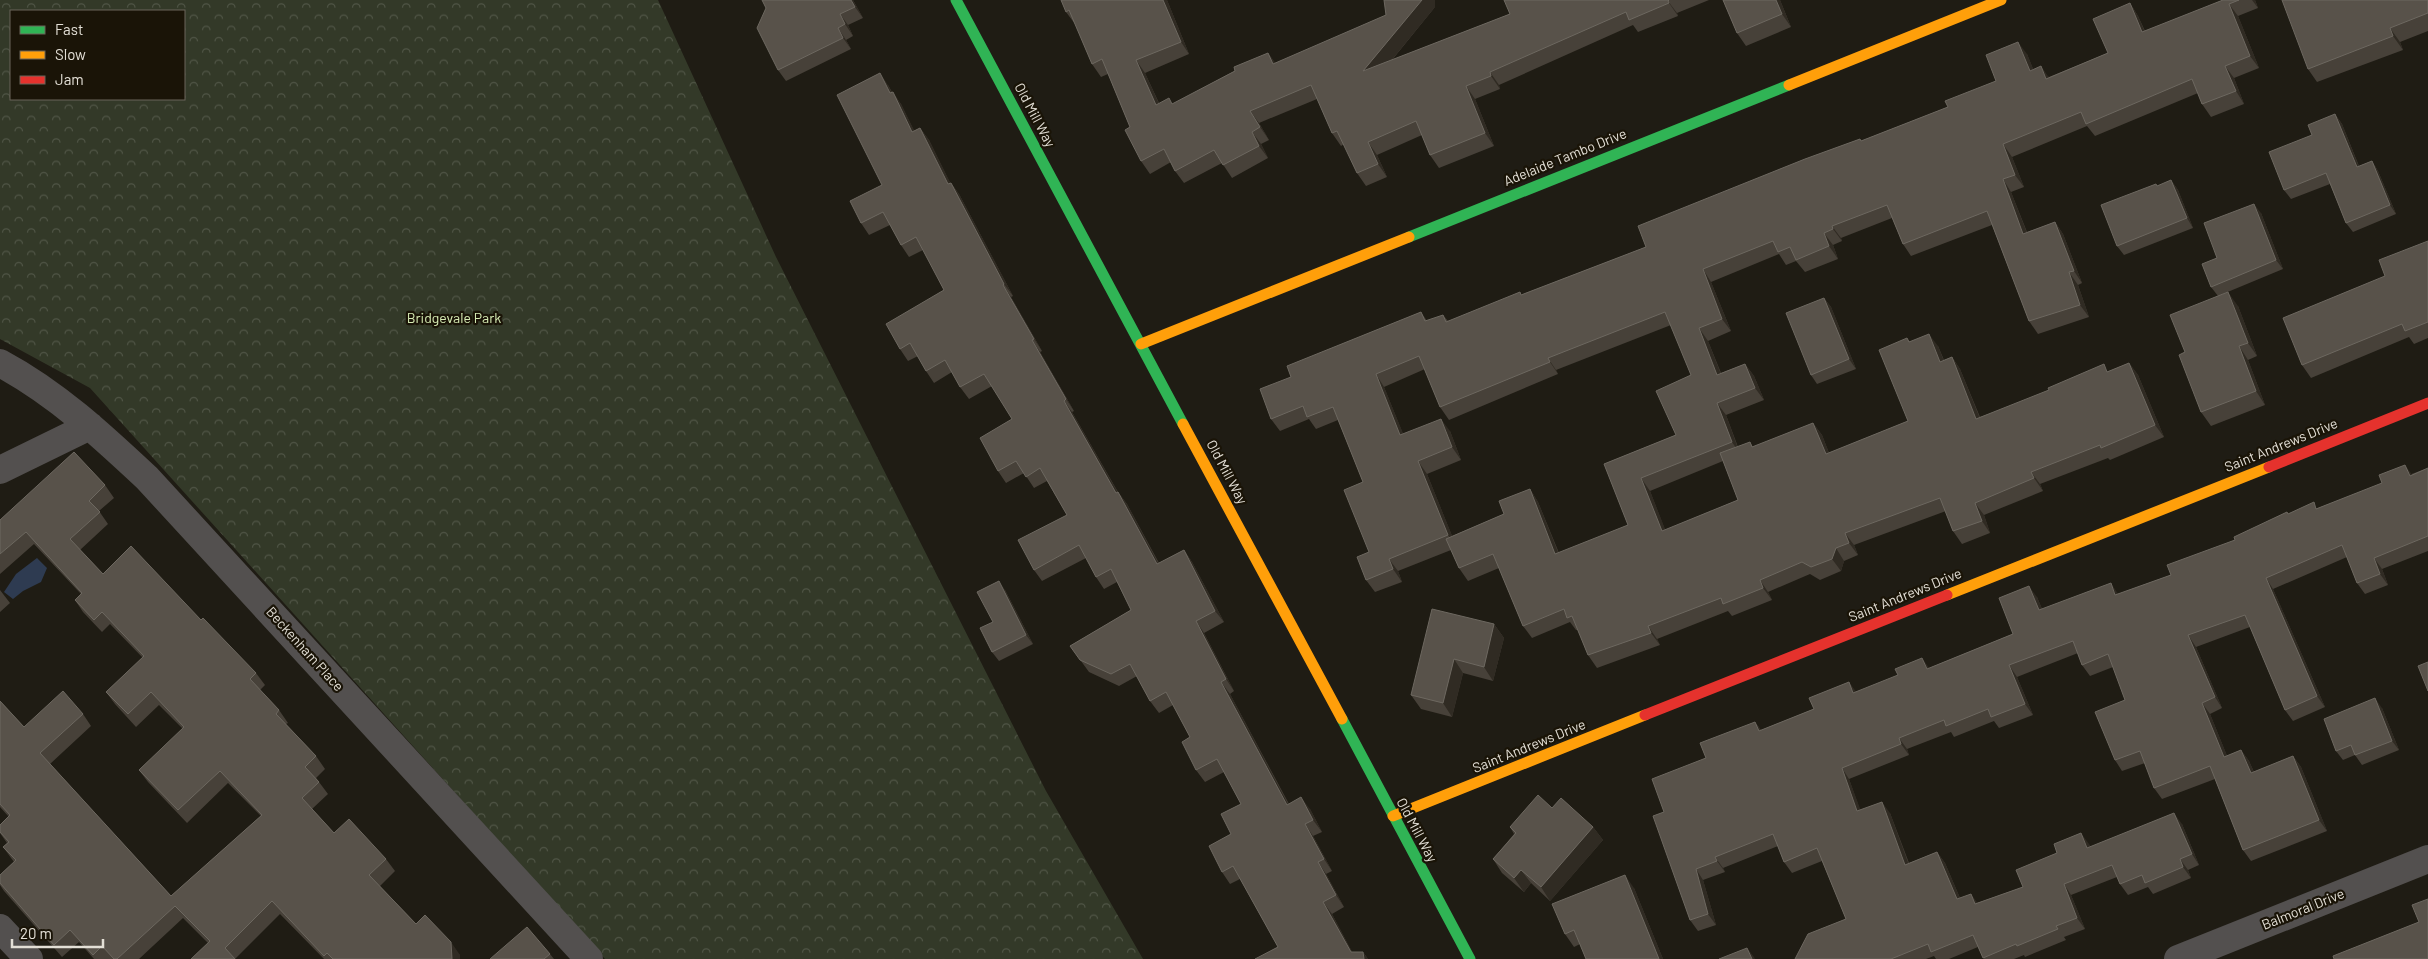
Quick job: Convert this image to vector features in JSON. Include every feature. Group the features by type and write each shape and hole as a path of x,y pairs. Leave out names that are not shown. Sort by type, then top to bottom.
{"street":[{"name":"Old Mill Way","path":"956,0 1470,959"},
{"name":"Adelaide Tambo Drive","path":"1141,344 2001,0"},
{"name":"Beckenham Place","path":"0,363 55,396 147,478 589,959"},
{"name":"Saint Andrews Drive","path":"1392,816 2428,402"},
{"path":"0,470 90,426"},
{"name":"Balmoral Drive","path":"2178,959 2428,858"},
{"path":"0,928 30,959"}],"green space":[{"name":"Bridgevale Park","path":"0,0 658,0 776,257 1046,791 1143,959 605,959 90,388 0,339"}],"water":[{"path":"37,558 47,568 41,582 23,591 13,599 4,592 16,574"}],"building":[{"path":"762,0 851,0 855,7 840,14 845,24 838,28 843,38 778,70 757,28 766,8"},
{"path":"1061,0 1163,0 1181,42 1136,60 1156,105 1169,98 1172,104 1235,71 1234,67 1268,53 1273,64 1386,15 1384,0 1422,0 1363,71 1510,14 1504,0 1669,0 1669,3 1629,20 1626,12 1490,72 1491,76 1466,86 1485,133 1430,155 1416,121 1368,142 1378,164 1357,173 1337,131 1332,133 1311,85 1250,111 1260,127 1252,132 1259,146 1223,165 1214,150 1175,171 1164,149 1141,161 1125,130 1130,127 1102,59 1092,64 1069,10 1066,12"},
{"path":"1723,0 1776,0 1782,14 1737,33"},
{"path":"2223,0 2239,0 2229,4 2250,56 2225,66 2236,91 2202,104 2192,79 2086,124 2081,112 2003,144 2015,175 2003,179 2023,234 2055,222 2074,271 2069,272 2080,305 2029,321 1987,211 1903,244 1887,205 1832,226 1833,229 1824,233 1829,246 1796,260 1790,247 1778,252 1773,241 1703,269 1722,319 1699,328 1717,375 1745,364 1755,388 1717,403 1732,442 1641,478 1662,531 1738,500 1720,453 1750,442 1752,447 1813,423 1826,454 1908,421 1879,350 1907,338 1909,342 1929,334 1940,362 1952,357 1976,419 2049,390 2048,388 2104,364 2107,372 2129,363 2155,425 2101,448 2100,445 2031,472 2034,478 1975,503 1982,521 1953,531 1940,498 1845,533 1849,543 1836,548 1832,559 1811,567 1802,562 1760,580 1763,588 1723,604 1721,598 1648,626 1651,633 1588,655 1572,616 1567,618 1564,609 1523,626 1493,554 1459,568 1446,539 1504,514 1499,501 1530,489 1555,554 1628,525 1604,464 1676,435 1656,391 1691,375 1665,312 1548,358 1550,362 1440,407 1419,356 1376,374 1400,435 1441,419 1452,447 1418,461 1448,535 1389,559 1393,569 1366,580 1357,557 1369,552 1344,490 1363,482 1333,407 1307,417 1303,406 1271,419 1260,389 1291,377 1287,366 1421,312 1425,321 1443,315 1446,322 1520,292 1521,295 1646,247 1638,226 1805,159 1860,139 1861,141 1948,107 1945,101 1996,81 1986,55 2018,42 2030,71 2041,66 2046,79 2108,53 2093,19 2130,3 2142,32"},
{"path":"2282,0 2428,0 2428,13 2390,28 2393,36 2308,69"},
{"path":"880,73 890,93 893,92 912,132 920,128 948,184 951,183 1003,285 1034,339 1032,340 1066,399 1064,401 1116,493 1118,492 1157,564 1184,550 1215,611 1196,621 1226,679 1221,682 1287,805 1301,797 1313,820 1305,824 1324,859 1318,862 1336,895 1323,902 1351,952 1363,952 1364,959 1255,959 1278,947 1233,866 1222,872 1209,846 1231,834 1221,814 1241,804 1217,759 1196,770 1182,742 1190,737 1166,692 1150,701 1130,664 1111,674 1080,660 1070,646 1131,610 1111,569 1096,577 1079,545 1034,570 1018,540 1067,515 1040,468 1026,477 1016,461 998,471 980,438 1012,419 984,374 960,387 945,360 926,371 910,343 900,349 886,324 944,290 916,237 901,245 883,212 861,223 850,201 882,185 837,95"},
{"path":"2335,114 2357,167 2372,161 2390,205 2346,223 2326,173 2284,190 2269,152 2312,135 2308,125"},
{"path":"2171,180 2187,218 2117,246 2101,205"},
{"path":"2254,204 2276,260 2211,287 2202,264 2217,258 2204,223"},
{"path":"2428,241 2428,322 2405,331 2402,324 2302,365 2283,318 2385,276 2379,260"},
{"path":"2228,292 2248,343 2239,346 2256,391 2201,412 2179,355 2185,352 2170,315"},
{"path":"1824,298 1849,359 1811,375 1786,313"},
{"path":"74,452 105,485 89,501 100,512 70,539 103,574 131,546 201,620 203,618 256,673 250,679 279,710 276,714 316,756 305,767 319,782 302,798 334,833 349,819 386,859 369,875 416,924 425,915 451,942 452,959 333,959 327,953 324,956 272,901 225,948 235,959 191,959 210,941 175,906 117,959 114,959 102,946 93,955 70,930 54,945 0,883 0,875 16,860 3,847 9,842 0,832 0,825 10,815 0,804 0,701 24,727 63,691 83,714 40,753 171,896 262,815 220,771 178,810 139,770 184,727 151,692 128,714 106,692 144,656 102,612 94,620 75,600 82,593 26,532 0,554 0,520"},
{"path":"2405,465 2410,476 2428,468 2428,536 2374,558 2380,574 2357,583 2342,545 2266,578 2317,696 2285,710 2245,615 2188,635 2215,697 2202,703 2224,757 2241,750 2251,773 2293,756 2319,820 2243,850 2210,766 2154,788 2140,751 2115,760 2095,712 2125,700 2108,654 2082,665 2073,641 2009,665 2025,704 1991,717 1988,709 1946,726 1944,720 1899,738 1901,744 1842,768 1857,811 1882,802 1905,865 1937,852 1957,899 1971,894 1975,904 2023,887 2016,870 2057,853 2054,844 2081,833 2087,848 2174,813 2192,854 2180,859 2183,867 2145,883 2142,875 2120,884 2112,865 2064,884 2077,918 2056,926 2058,929 1983,958 1973,935 1931,952 1928,944 1891,959 1795,959 1808,934 1846,919 1817,848 1784,862 1773,834 1715,857 1717,861 1696,869 1708,914 1690,920 1653,816 1664,812 1652,779 1706,758 1700,743 1755,722 1759,731 1814,709 1809,698 1849,682 1853,693 1898,675 1895,669 1922,658 1927,669 2013,634 1999,598 2029,586 2039,610 2111,583 2115,595 2171,575 2167,565 2235,540 2234,537 2287,512 2288,514 2314,502 2316,509 2382,483 2379,475"},
{"path":"999,581 1026,635 992,652 980,628 993,622 977,592"},
{"path":"1432,609 1494,624 1484,667 1454,659 1443,703 1411,695"},
{"path":"2428,662 2428,691 2418,666"},
{"path":"2375,698 2392,741 2355,755 2351,745 2336,751 2324,719"},
{"path":"1538,795 1552,808 1561,798 1593,827 1541,887 1521,870 1514,878 1493,859 1516,833 1510,827"},
{"path":"1625,875 1659,959 1586,959 1574,930 1565,934 1552,904"},
{"path":"2428,899 2428,959 2334,959 2333,956 2419,922 2412,905"},
{"path":"527,927 550,954 544,959 490,959"},
{"path":"1747,948 1752,959 1719,959"}],"traffic: fast":[{"path":"956,0 1183,424"},
{"path":"1409,237 1789,85"},
{"path":"1342,719 1470,959"}],"traffic: slow":[{"path":"1789,85 2001,0"},
{"path":"1141,344 1409,237"},
{"path":"1183,424 1342,719"},
{"path":"1947,595 2269,467"},
{"path":"1393,816 1645,715"}],"traffic: jam":[{"path":"2269,467 2428,403"},
{"path":"1645,715 1947,595"}]}
